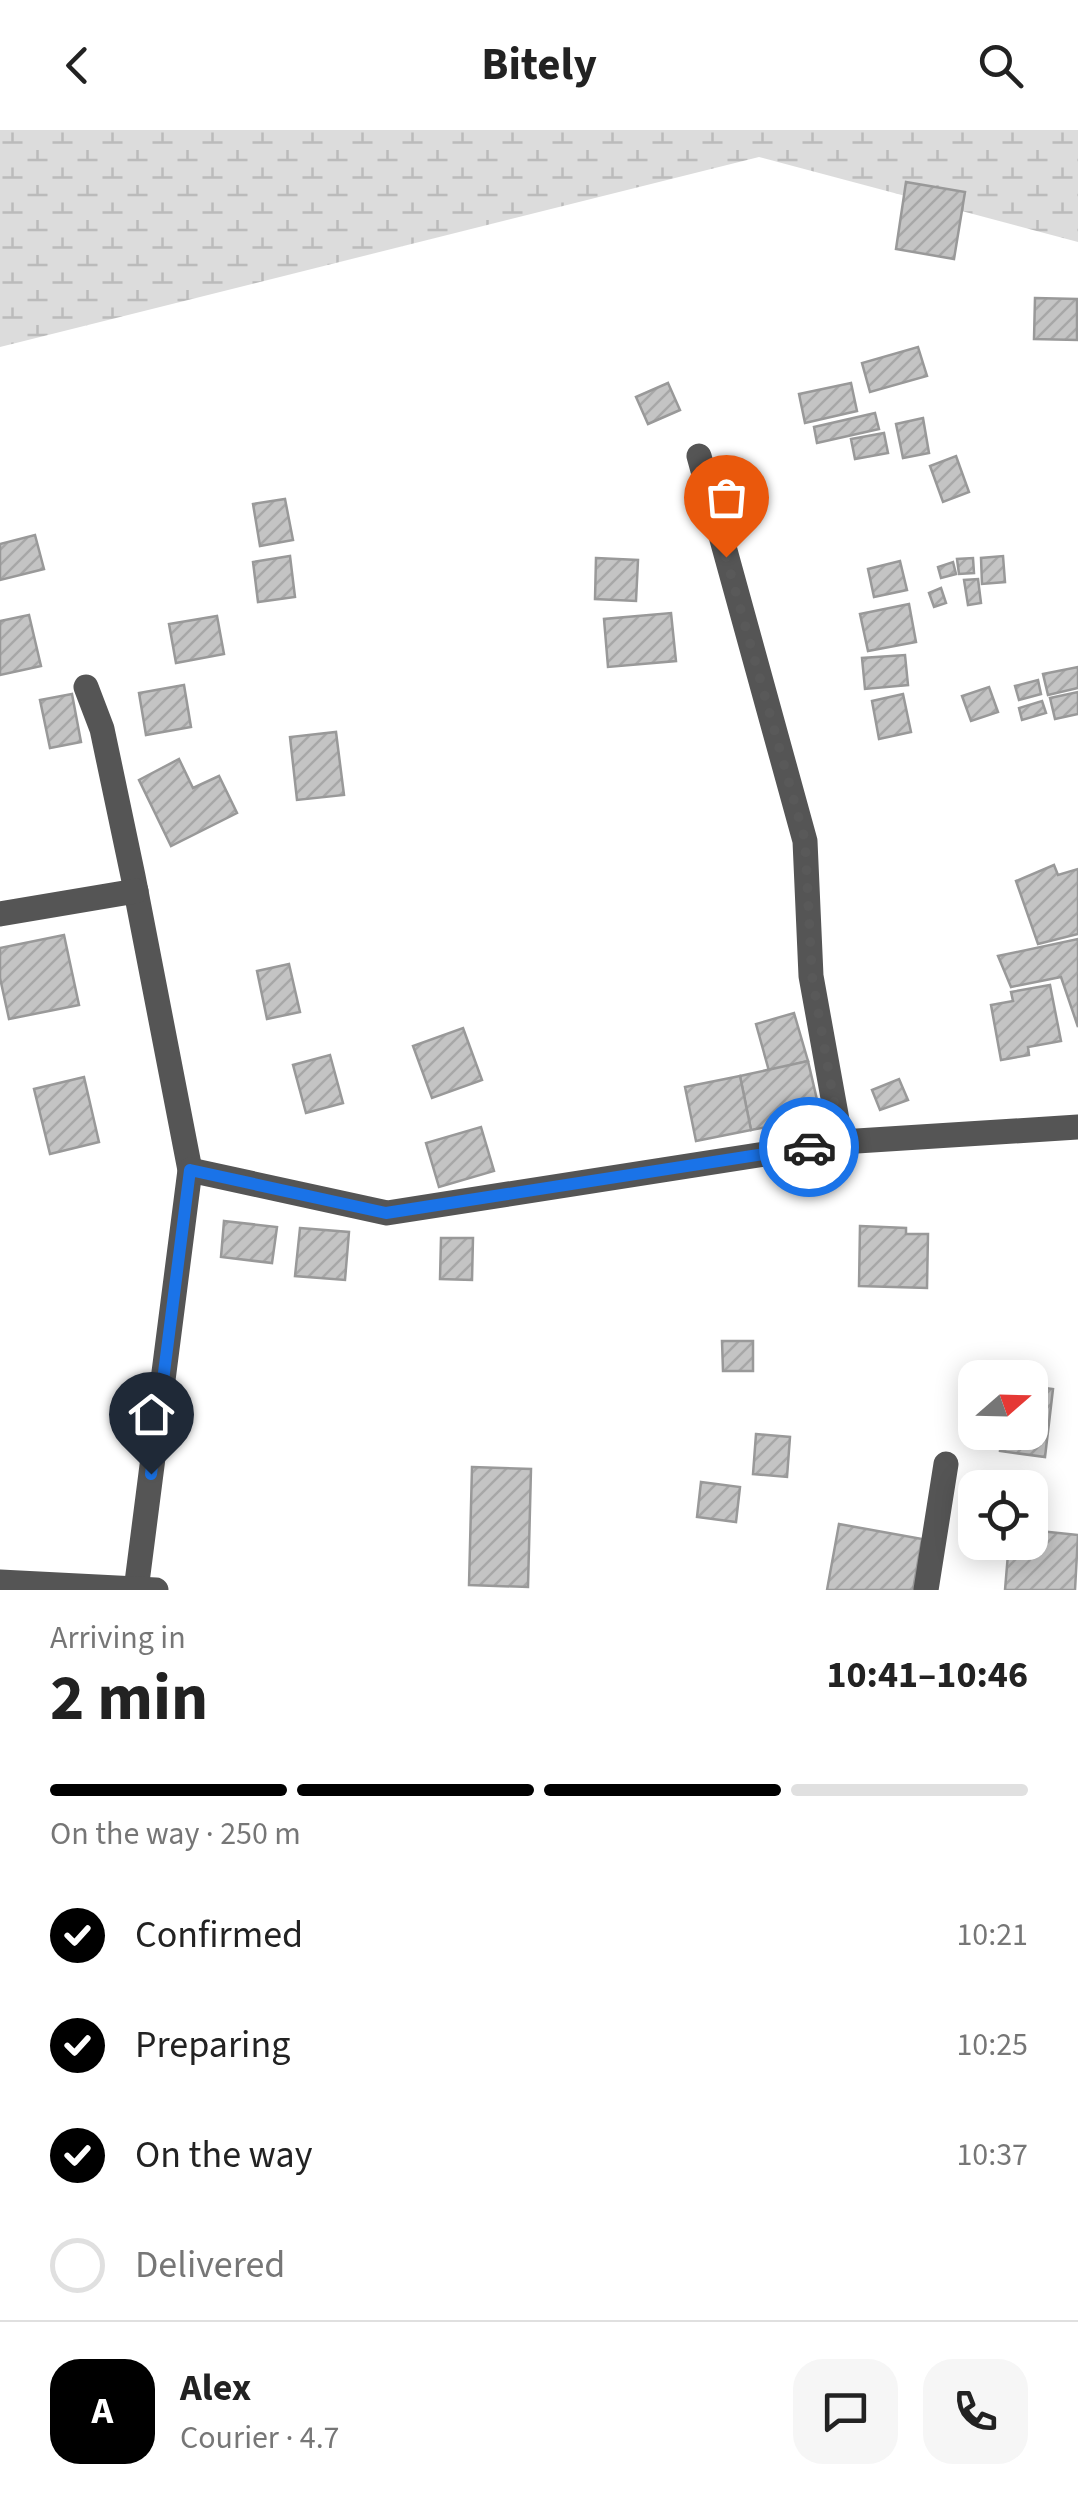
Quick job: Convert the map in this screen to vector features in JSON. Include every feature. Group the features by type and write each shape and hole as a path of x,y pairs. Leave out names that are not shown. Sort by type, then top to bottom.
{"street":[{"path":"700,456 805,840 812,976 841,1142"},
{"path":"86,688 102,729 190,1170 136,1589"},
{"path":"0,914 136,891"},
{"path":"190,1170 386,1213 841,1142 1078,1127"},
{"path":"926,1590 946,1464"},
{"path":"0,1582 156,1590"}],"green space":[{"path":"0,130 1078,130 1078,242 759,157 0,347"}],"building":[{"path":"906,182 965,192 954,259 896,249"},
{"path":"1035,298 1077,299 1077,340 1034,339"},
{"path":"918,347 927,376 870,392 862,363"},
{"path":"668,383 680,410 648,424 636,397"},
{"path":"851,383 857,411 805,423 799,394"},
{"path":"875,413 879,429 817,443 814,427"},
{"path":"923,418 929,453 903,458 896,424"},
{"path":"884,433 888,453 855,459 851,439"},
{"path":"956,456 969,492 943,502 930,466"},
{"path":"285,499 293,540 260,546 253,504"},
{"path":"35,535 44,569 0,580 0,544"},
{"path":"290,556 295,597 258,602 253,562"},
{"path":"1003,556 1005,582 982,584 981,558"},
{"path":"596,558 638,560 636,601 595,599"},
{"path":"973,558 974,573 959,574 957,559"},
{"path":"900,561 907,590 874,597 868,569"},
{"path":"953,562 956,574 941,578 938,567"},
{"path":"978,579 981,603 968,605 964,580"},
{"path":"941,588 946,603 934,607 929,593"},
{"path":"909,604 916,642 868,651 860,614"},
{"path":"671,613 676,661 608,667 604,619"},
{"path":"29,615 41,666 0,675 0,621"},
{"path":"217,616 224,654 176,663 169,624"},
{"path":"905,655 908,685 865,689 862,658"},
{"path":"1078,667 1078,688 1048,695 1043,674"},
{"path":"1038,680 1041,694 1019,700 1015,686"},
{"path":"184,685 191,727 146,735 139,693"},
{"path":"989,687 998,712 971,721 962,696"},
{"path":"1078,692 1078,714 1055,719 1050,698"},
{"path":"72,694 81,742 50,748 40,700"},
{"path":"903,694 911,732 879,739 872,701"},
{"path":"1042,701 1046,713 1022,720 1019,708"},
{"path":"336,732 344,795 297,800 290,737"},
{"path":"179,759 193,788 219,776 237,813 171,846 139,780"},
{"path":"1054,865 1058,875 1078,869 1078,934 1038,944 1016,881"},
{"path":"64,935 79,1005 9,1019 0,978 0,948"},
{"path":"1078,939 1078,1027 1061,977 1011,987 998,956"},
{"path":"289,964 300,1012 267,1019 257,971"},
{"path":"1050,985 1061,1041 1028,1047 1029,1055 1001,1060 991,1005 1013,1001 1011,992"},
{"path":"794,1013 808,1061 769,1071 756,1024"},
{"path":"463,1028 482,1080 432,1098 413,1046"},
{"path":"330,1055 343,1103 306,1113 293,1065"},
{"path":"808,1061 821,1117 751,1130 740,1076"},
{"path":"740,1076 751,1130 696,1141 685,1087"},
{"path":"84,1077 99,1142 50,1154 34,1089"},
{"path":"899,1079 908,1100 880,1110 872,1090"},
{"path":"481,1127 494,1171 439,1187 426,1143"},
{"path":"224,1221 277,1227 272,1263 221,1257"},
{"path":"860,1226 906,1228 906,1234 928,1234 927,1288 859,1286"},
{"path":"300,1228 349,1232 345,1280 295,1276"},
{"path":"441,1238 473,1238 472,1280 440,1279"},
{"path":"722,1341 753,1341 753,1371 723,1371"},
{"path":"1048,1388 1053,1389 1048,1432"},
{"path":"756,1434 790,1437 787,1477 753,1474"},
{"path":"1000,1450 1046,1450 1045,1457"},
{"path":"472,1467 531,1469 528,1587 469,1585"},
{"path":"701,1482 740,1487 736,1522 697,1517"},
{"path":"839,1524 922,1539 913,1590 827,1590"},
{"path":"1048,1532 1078,1535 1075,1590 1005,1590 1008,1560 1048,1560"}],"way so far":[{"path":"726,557 805,840 812,976 841,1142 809,1147"}],"route":[{"path":"151,1474 190,1170 386,1213 809,1147"}]}
